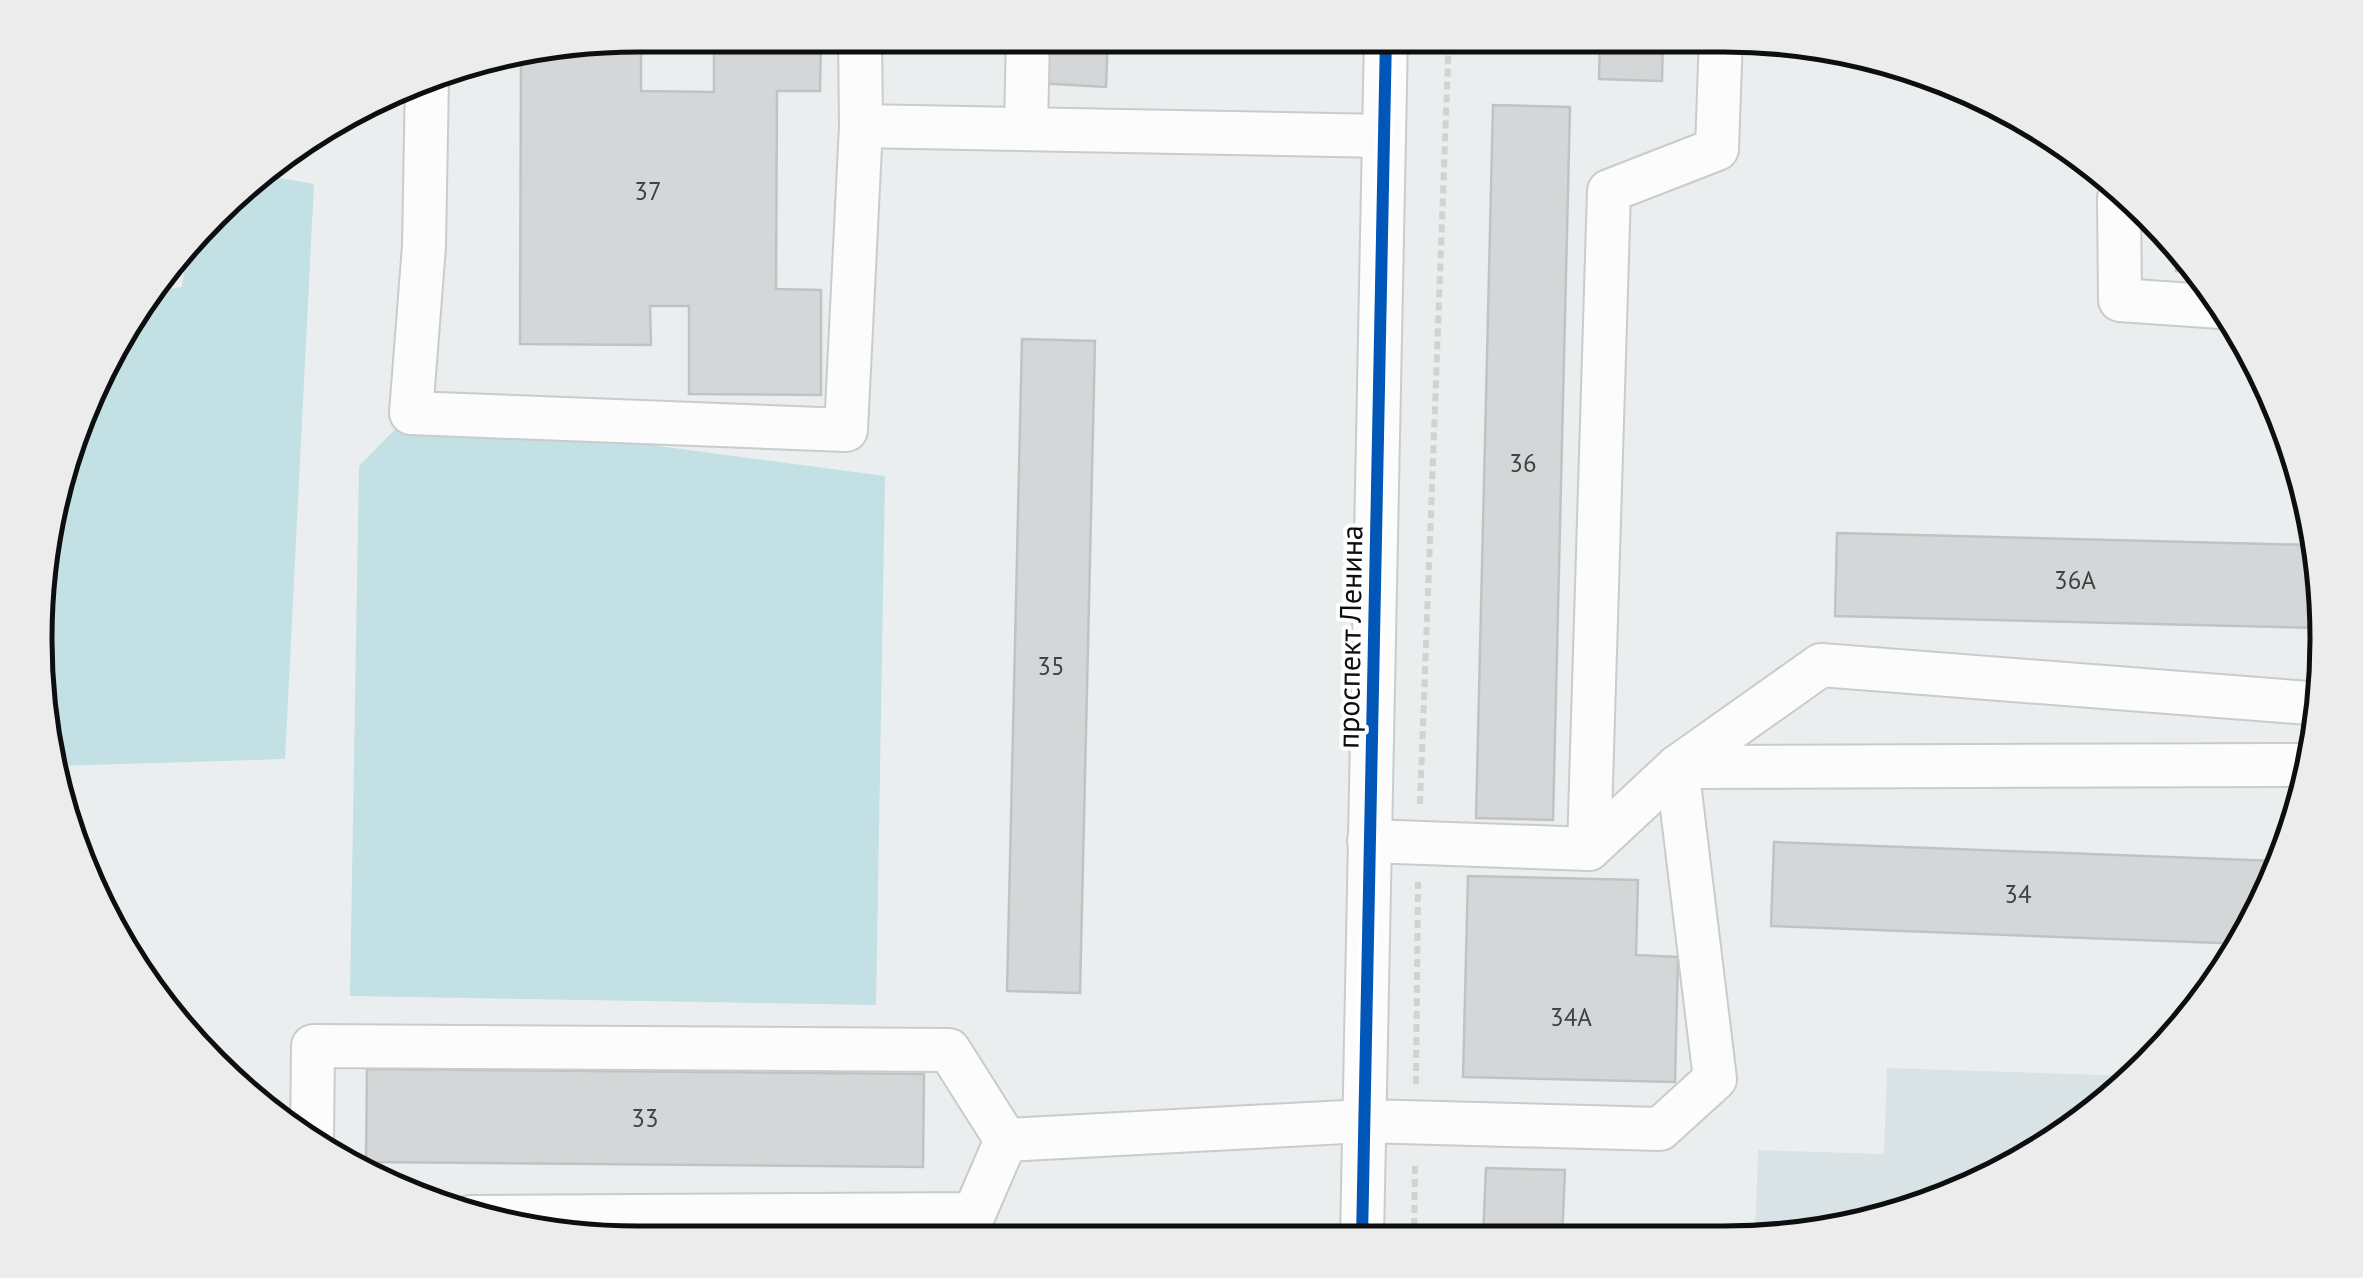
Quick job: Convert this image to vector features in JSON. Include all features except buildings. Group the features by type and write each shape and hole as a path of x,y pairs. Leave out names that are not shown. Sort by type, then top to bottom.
{"street":[{"path":"427,93 424,246 411,412 846,430 862,126 860,52"},
{"path":"1026,128 1028,52"},
{"name":"проспект Ленина","path":"1362,1226 1386,52"},
{"path":"1589,849 1610,191 1717,149 1720,52"},
{"path":"862,126 1384,136"},
{"path":"2119,205 2120,300 2207,306"},
{"path":"1370,840 1589,849 1677,767 1820,665 2306,703"},
{"path":"1677,767 2296,765"},
{"path":"1006,1140 1364,1121 1660,1129 1715,1078 1677,767"},
{"path":"312,1126 313,1046 949,1050 1006,1140"},
{"path":"541,1217 974,1214 1006,1140"}],"path":[{"path":"1414,1226 1419,842 1448,52"}],"shaded area":[{"path":"278,178 314,184 285,759 67,766 52,639 58,562 72,487 97,415 131,346 169,289 182,287 184,269 198,252"},
{"path":"411,413 885,476 876,1005 350,996 359,466"},
{"path":"1887,1068 2116,1075 2050,1127 1948,1181 1876,1206 1755,1224 1758,1150 1884,1154"}],"cycle path":[{"path":"1362,1226 1386,52"}]}
